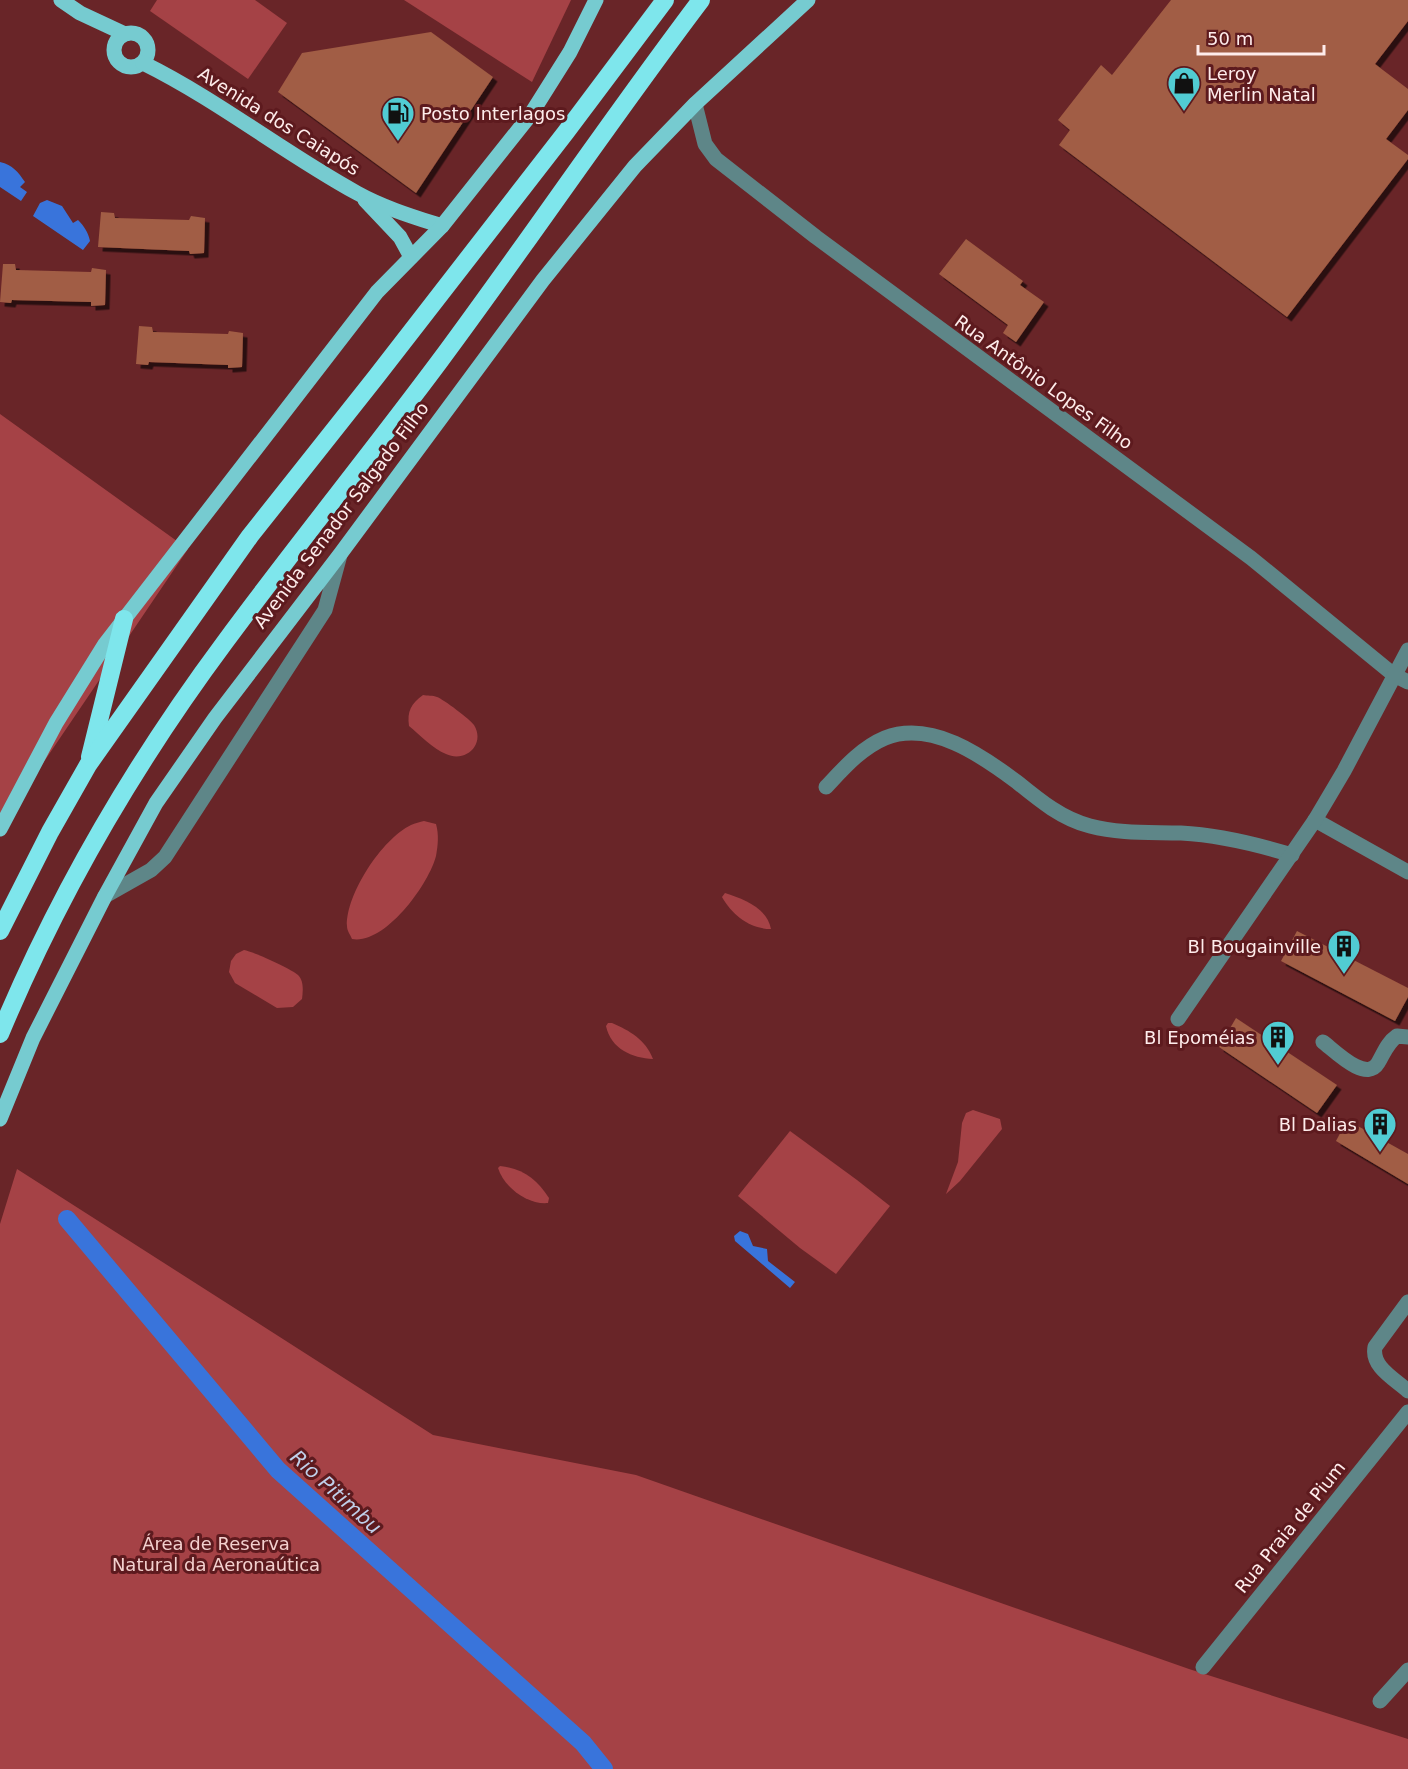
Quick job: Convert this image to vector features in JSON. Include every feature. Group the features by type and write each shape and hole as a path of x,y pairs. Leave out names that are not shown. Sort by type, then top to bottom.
{"highway":[{"path":"0,931 50,832 88,765 250,536 398,349 665,0"},
{"name":"Avenida Senador Salgado Filho","path":"1,1031 54,916 96,839 182,703 224,643 439,362 602,133 701,0"},
{"path":"88,765 124,619"}],"main road":[{"path":"61,0 80,13 125,34"},
{"path":"0,829 56,723 105,644 378,292 442,226 531,114 570,52 596,0"},
{"name":"Avenida Senador Salgado Filho","path":"0,1119 33,1038 105,896 156,803 215,718 341,553 543,280 635,166 695,104 801,3"},
{"path":"80,13 114,47"},
{"path":"134,33 141,36 147,43 146,57 131,68 123,66 115,56 114,47 118,39 125,34 134,33"},
{"name":"Avenida dos Caiapós","path":"146,57 179,81 358,194 407,215 442,226"},
{"name":"Avenida dos Caiapós","path":"358,194 396,232 411,257"}],"street":[{"name":"Rua Antônio Lopes Filho","path":"695,104 705,144 716,159 816,237 1251,558 1401,679"},
{"path":"105,896 151,870 165,856 325,610 341,553"},
{"path":"1178,1019 1315,820 1401,679 1408,650"},
{"path":"826,787 856,756 885,738 906,733 923,733 952,743 996,766 1047,806 1086,825 1106,831 1210,836 1292,855"},
{"path":"1315,820 1408,872"},
{"path":"1323,1042 1359,1069 1367,1071 1376,1066 1390,1040 1397,1036 1408,1037"},
{"path":"1408,1302 1375,1347 1374,1359 1408,1391"},
{"name":"Rua Praia de Pium","path":"1203,1666 1408,1412"},
{"path":"1380,1701 1408,1670"}],"green space":[{"path":"157,0 255,0 287,23 248,79 150,11"},
{"path":"404,0 571,0 532,82"},
{"path":"0,414 188,549 16,803 0,834"},
{"path":"423,695 440,699 472,722 477,732 477,739 472,750 460,756 446,754 431,745 409,726 411,708"},
{"path":"424,821 436,824 438,836 436,856 425,882 391,923 378,933 365,938 352,939 347,928 348,913 352,899 368,869 400,832"},
{"path":"725,893 754,905 765,915 771,929 756,927 742,920 726,904 722,897"},
{"path":"244,950 288,968 298,975 303,989 302,999 293,1007 277,1008 235,983 229,972 231,961 236,954"},
{"path":"608,1023 619,1026 636,1036 646,1046 653,1059 638,1057 624,1051 612,1041 606,1026"},
{"path":"973,1110 1000,1119 1002,1129 960,1181 946,1194 958,1162 962,1123 966,1113"},
{"path":"790,1131 890,1206 836,1274 800,1248 738,1196"},
{"path":"500,1166 515,1169 534,1180 549,1198 548,1203 533,1201 518,1194 501,1175 498,1168"},
{"name":"Área de Reserva Natural da Aeronaútica","path":"17,1169 433,1435 636,1475 1189,1669 1408,1739 1408,1769 0,1769 0,1224"}],"water":[{"path":"0,162 15,169 25,182 20,187 27,192 21,201 0,187"},
{"path":"47,200 62,206 73,223 78,220 84,227 90,241 83,250 33,216 40,203"},
{"path":"740,1231 748,1234 753,1246 767,1249 768,1261 795,1282 790,1288 735,1241 734,1236"}],"building":[{"name":"Leroy Merlin Natal","path":"1171,0 1408,0 1408,21 1375,64 1408,89 1408,110 1386,139 1408,155 1408,159 1287,317 1059,145 1070,130 1058,120 1101,65 1112,75"},
{"name":"Posto Interlagos","path":"431,32 493,77 416,193 278,92 302,53"},
{"path":"101,212 114,213 115,218 189,220 191,216 205,218 204,253 98,247"},
{"path":"966,239 1023,281 1020,285 1044,302 1016,342 1003,333 1008,325 939,274"},
{"path":"3,264 15,264 16,270 91,272 92,268 106,270 105,305 91,306 91,302 12,300 11,303 0,302"},
{"path":"139,326 152,327 153,332 228,334 229,331 243,333 242,367 149,362 148,365 136,364"},
{"name":"Bl Bougainville","path":"1297,931 1408,988 1408,997 1395,1021 1281,961"},
{"name":"Bl Epoméias","path":"1236,1018 1337,1085 1317,1113 1219,1047"},
{"name":"Bl Dalias","path":"1347,1120 1408,1154 1408,1184 1336,1141"}],"waterway":[{"name":"Rio Pitimbu","path":"67,1219 278,1470 583,1743 604,1769"}],"place":[{"name":"Leroy Merlin Natal","path":"1184,112"},
{"name":"Posto Interlagos","path":"398,142"},
{"name":"Bl Bougainville","path":"1344,975"},
{"name":"Bl Epoméias","path":"1278,1066"},
{"name":"Bl Dalias","path":"1380,1153"}]}
